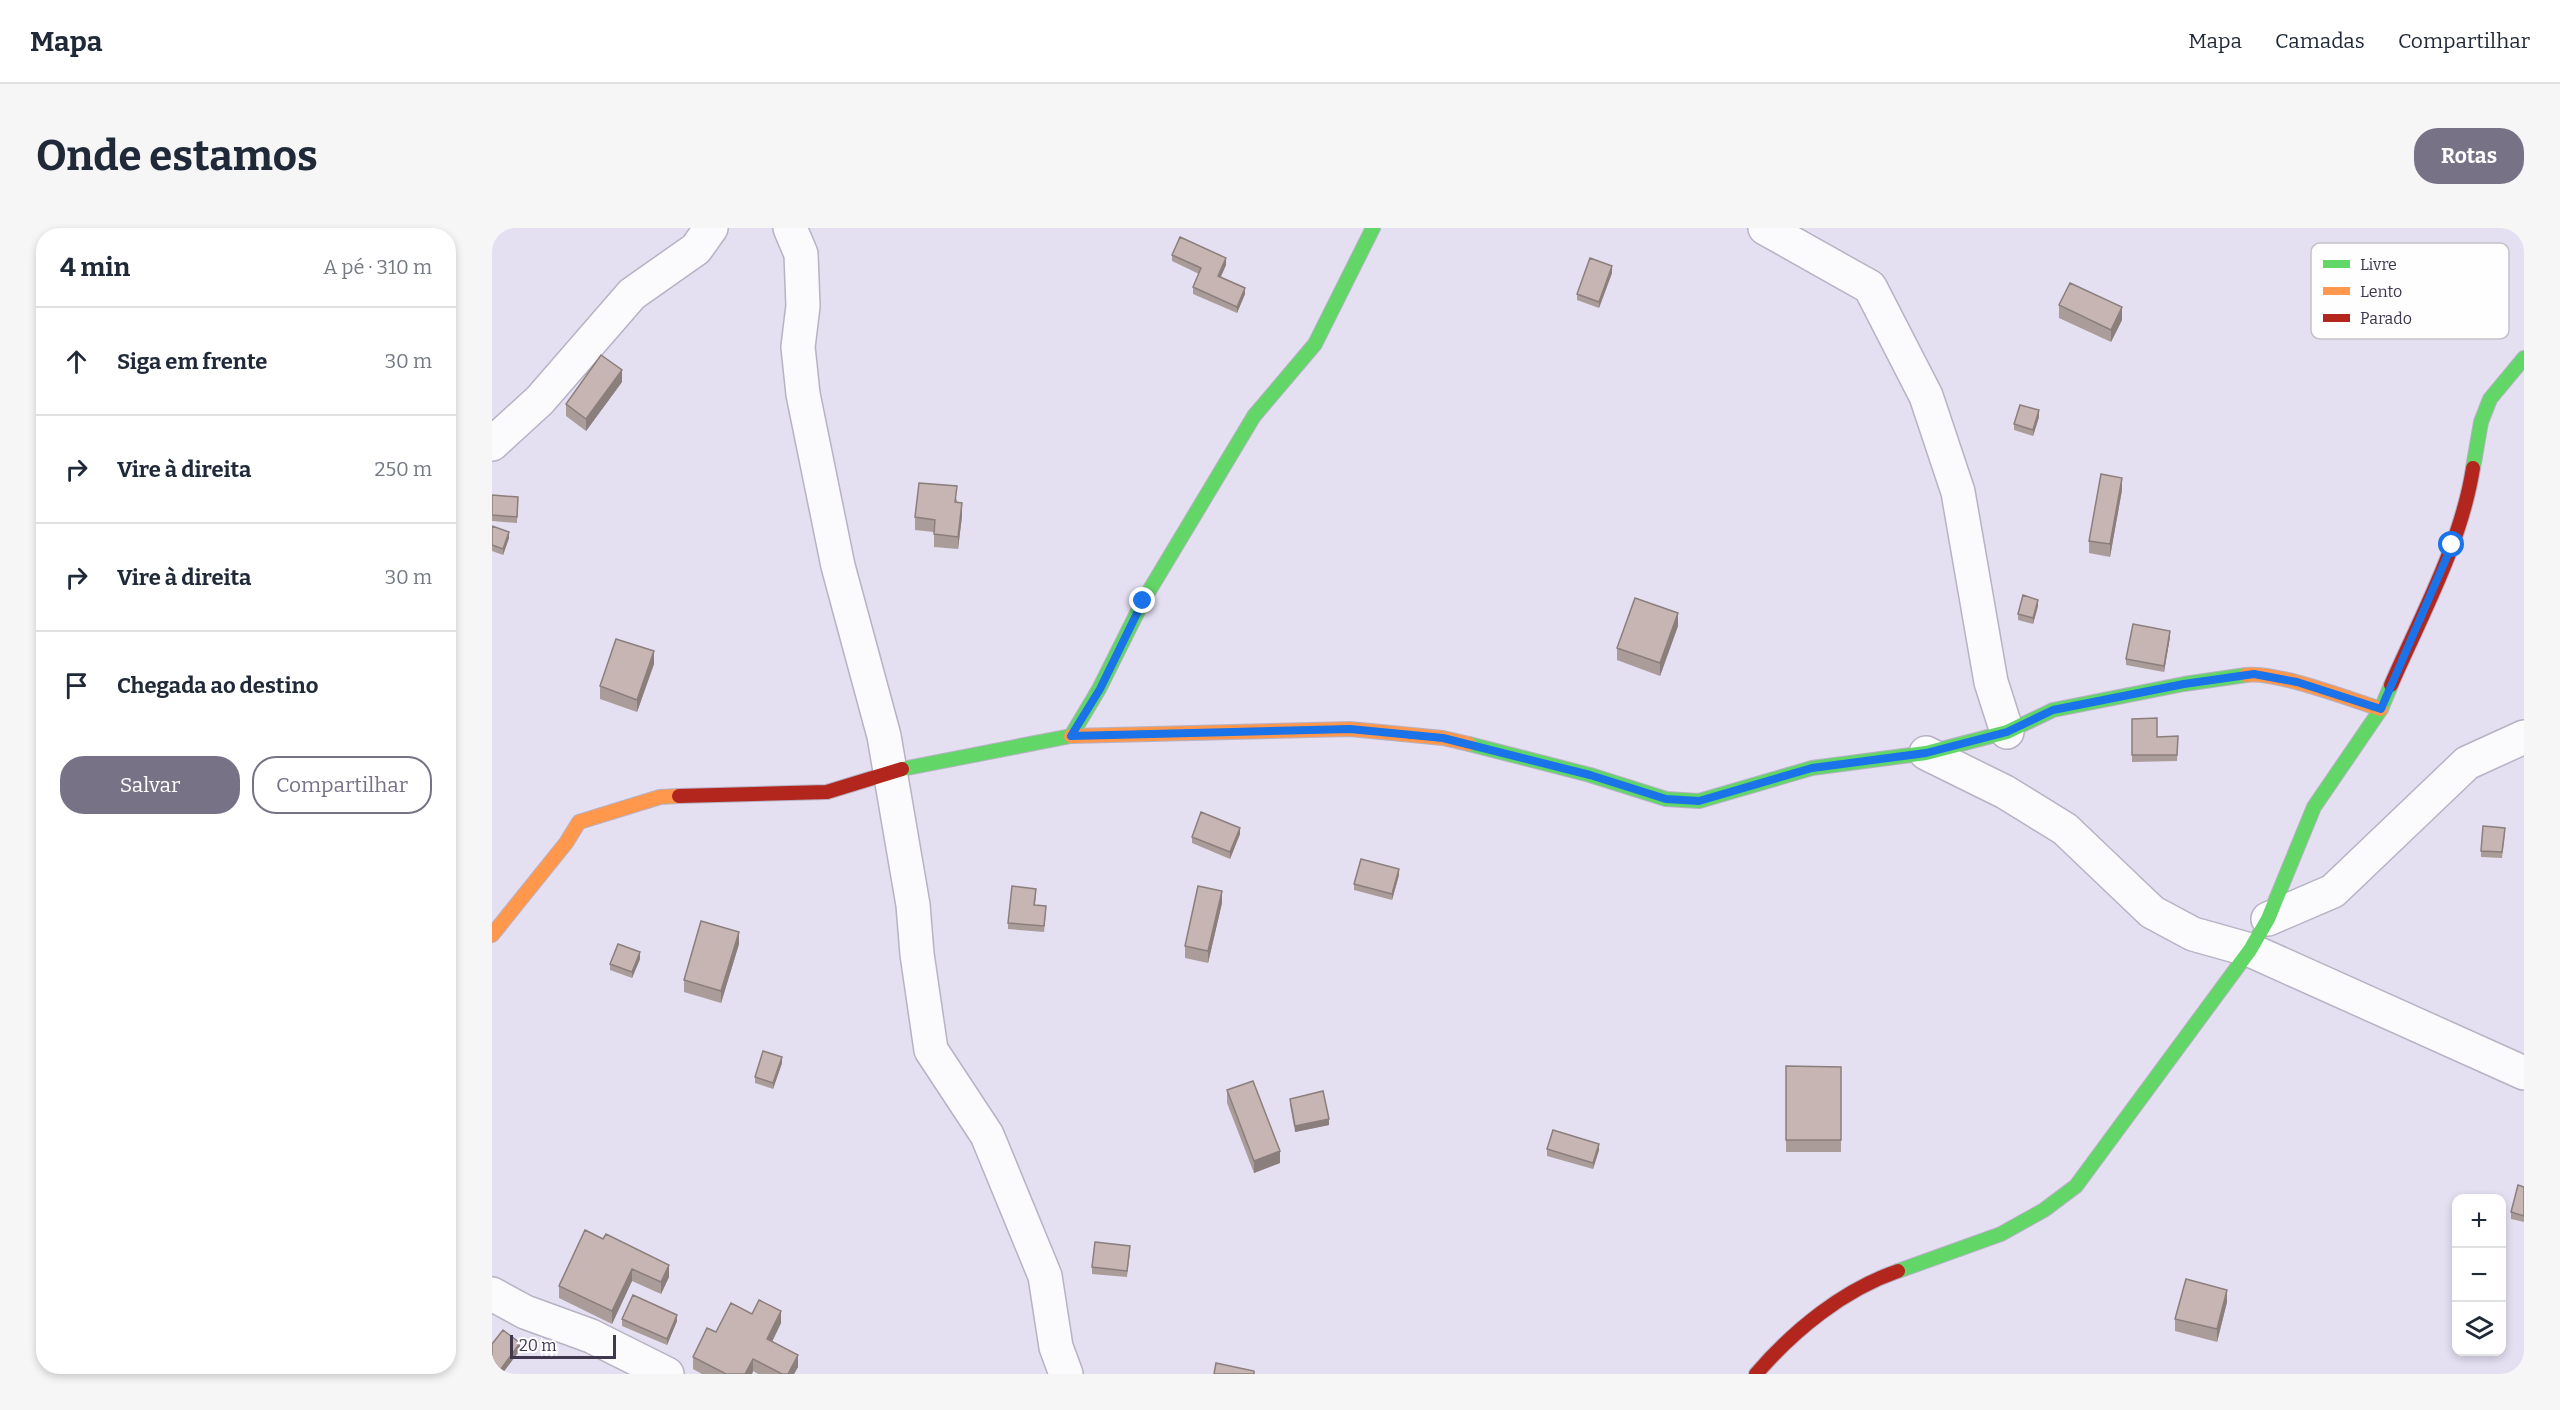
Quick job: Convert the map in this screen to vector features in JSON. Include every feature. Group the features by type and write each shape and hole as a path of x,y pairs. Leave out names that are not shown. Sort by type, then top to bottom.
{"street":[{"path":"492,444 540,400 632,294 696,249 711,228"},
{"path":"790,228 801,254 803,306 798,347 802,394 838,566 884,735 913,904 917,954 931,1050 987,1136 1045,1276 1056,1347 1066,1374"},
{"path":"1071,736 1100,689 1143,601 1254,416 1315,344 1373,228"},
{"path":"1765,228 1870,287 1926,396 1958,492 1991,682 2007,732"},
{"path":"1756,1374 1779,1347 1815,1317 1878,1278 2001,1234 2044,1210 2076,1186 2250,950 2268,919 2314,807 2381,709 2456,535 2469,496 2481,422 2490,399 2524,358"},
{"path":"492,935 566,843 579,822 660,797 827,792 891,771 1071,736 1350,729 1443,738 1590,775 1666,799 1699,801 1812,768 1926,753 2007,732 2053,710 2184,684 2254,674 2297,682 2381,709"},
{"path":"2268,919 2333,891 2467,763 2524,737"},
{"path":"1926,753 2004,792 2065,830 2152,912 2193,934 2250,950 2524,1073"},
{"path":"492,1294 525,1312 591,1336 667,1374"}],"building":[{"path":"1180,237 1226,258 1218,276 1245,288 1237,307 1193,287 1201,268 1172,255"},
{"path":"1590,258 1612,266 1599,302 1577,294"},
{"path":"2070,283 2122,307 2111,330 2059,305"},
{"path":"601,355 622,370 586,419 566,404"},
{"path":"2020,405 2039,410 2033,430 2014,424"},
{"path":"2101,474 2122,478 2110,544 2089,541"},
{"path":"919,483 957,486 955,502 962,503 958,537 934,534 935,520 915,517"},
{"path":"492,495 518,497 517,517 492,515"},
{"path":"492,526 509,532 503,549 492,545"},
{"path":"2023,595 2038,600 2033,618 2018,614"},
{"path":"1635,598 1678,613 1660,663 1617,648"},
{"path":"2133,624 2170,631 2164,666 2126,659"},
{"path":"616,639 654,651 637,700 600,686"},
{"path":"2157,718 2157,737 2178,736 2177,755 2132,755 2132,719"},
{"path":"1201,812 1240,828 1230,852 1192,837"},
{"path":"2483,826 2505,828 2502,852 2481,851"},
{"path":"1361,859 1399,869 1392,894 1354,884"},
{"path":"1012,886 1036,889 1034,905 1046,906 1044,926 1008,923"},
{"path":"1198,886 1222,891 1208,951 1185,946"},
{"path":"701,921 739,932 721,991 684,980"},
{"path":"618,944 640,952 632,972 610,964"},
{"path":"763,1051 782,1057 773,1083 755,1077"},
{"path":"1786,1066 1841,1067 1841,1140 1786,1140"},
{"path":"1253,1081 1280,1151 1254,1161 1227,1090"},
{"path":"1323,1091 1329,1119 1295,1126 1290,1099"},
{"path":"1553,1130 1599,1144 1593,1163 1547,1149"},
{"path":"2518,1185 2524,1187 2524,1216 2511,1212"},
{"path":"585,1230 603,1239 606,1234 669,1265 661,1282 632,1269 612,1311 559,1286"},
{"path":"1095,1242 1130,1246 1127,1271 1092,1267"},
{"path":"2186,1279 2227,1290 2217,1329 2175,1319"},
{"path":"633,1295 677,1315 667,1339 622,1319"},
{"path":"759,1300 781,1311 767,1339 798,1355 788,1374 782,1374 753,1359 745,1374 726,1374 693,1357 707,1328 716,1332 731,1303 752,1314"},
{"path":"503,1330 520,1343 498,1373 492,1369 492,1344"},
{"path":"1216,1363 1254,1371 1254,1374 1214,1374"}],"traffic: fast":[{"path":"902,769 1071,736 1099,689 1143,601 1254,416 1315,344 1373,228"},
{"path":"2473,468 2481,422 2490,399 2524,358"},
{"path":"1469,744 1590,775 1666,799 1699,801 1812,768 1926,753 2007,732 2053,710 2184,684 2246,675"},
{"path":"1898,1271 2001,1234 2044,1210 2076,1186 2250,950 2268,919 2314,807 2381,709 2391,685"}],"traffic: slow":[{"path":"2246,675 2293,681 2381,709"},
{"path":"1071,736 1350,729 1443,738 1469,744"},
{"path":"492,935 566,843 579,822 660,797 679,796"}],"traffic: jam":[{"path":"2391,685 2450,552 2473,468"},
{"path":"679,796 827,792 902,769"},
{"path":"1756,1374 1786,1342 1821,1313 1858,1289 1898,1271"}],"route":[{"path":"1143,601 1100,689 1071,736 1350,729 1443,738 1590,775 1666,799 1699,801 1812,768 1926,753 2007,732 2053,710 2184,684 2254,674 2297,682 2381,709 2452,545"}]}
